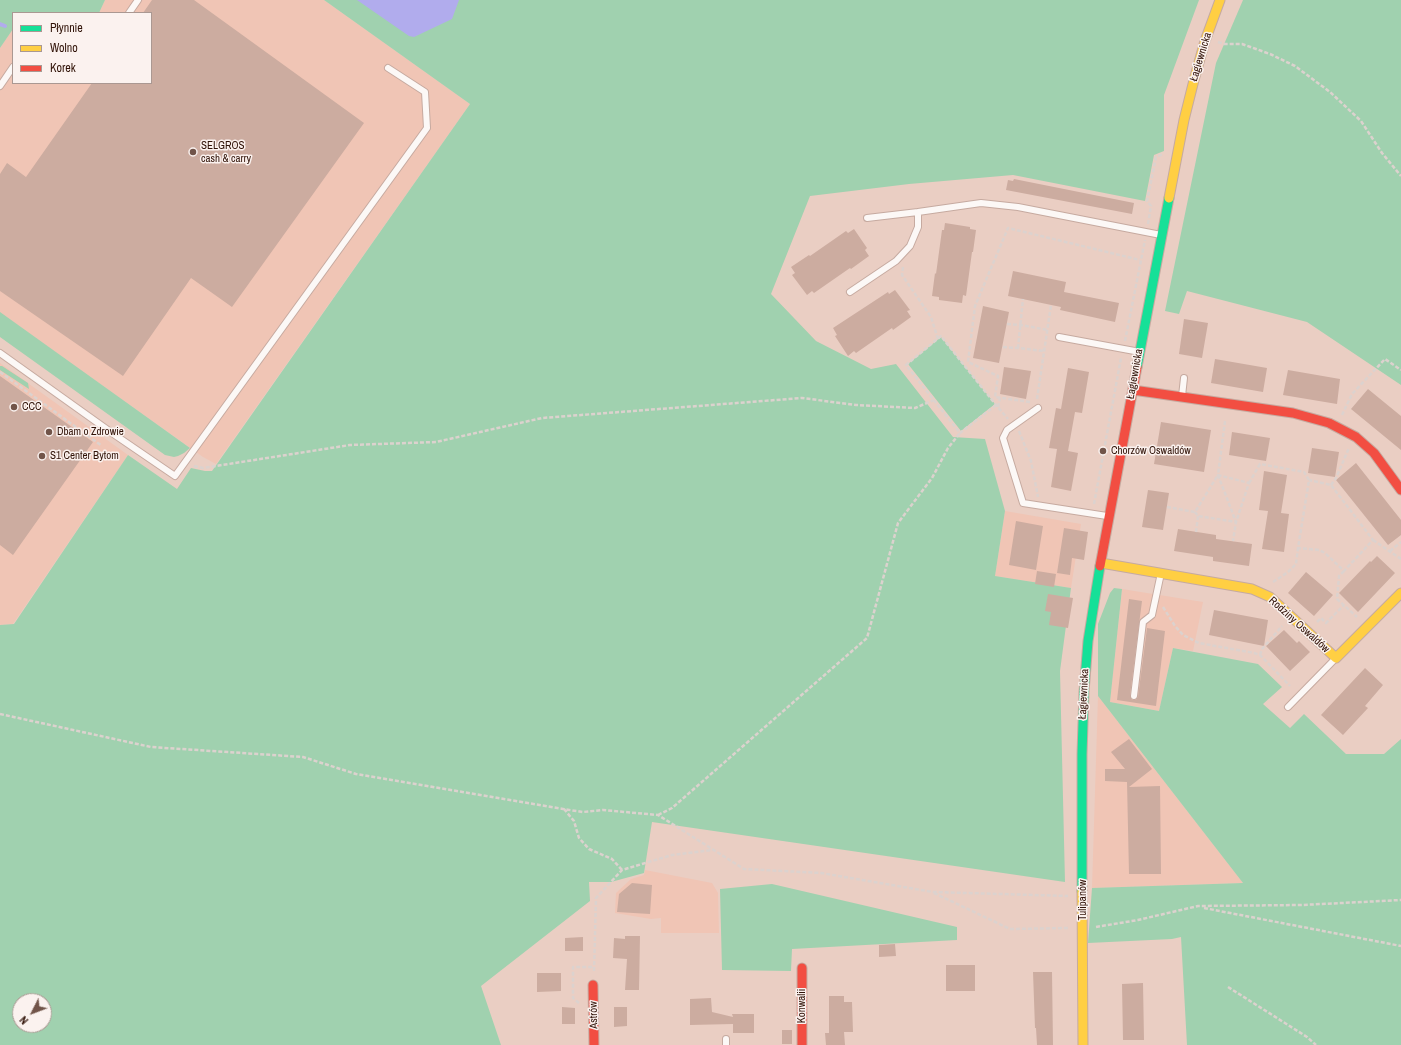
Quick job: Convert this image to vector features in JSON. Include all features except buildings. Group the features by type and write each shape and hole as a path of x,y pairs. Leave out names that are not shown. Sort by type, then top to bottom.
{"street":[{"name":"Łagiewnicka","path":"1082,754 1086,656 1109,516 1184,120 1205,41 1220,0"},
{"path":"1133,390 1294,413 1329,423 1356,437 1374,453 1401,490"},
{"name":"Rodziny Oswaldów","path":"1101,563 1252,589 1270,597 1336,658 1401,594"},
{"name":"Tulipanów","path":"1082,754 1083,1045"},
{"name":"Konwalii","path":"802,968 802,1045"},
{"name":"Astrów","path":"593,985 594,1045"}],"lane":[{"path":"129,12 138,0"},
{"path":"0,86 12,68"},
{"path":"0,353 175,476 427,128 425,92 388,68"},
{"path":"867,218 981,203 1018,207 1161,235"},
{"path":"850,292 896,261 910,246 918,227 918,212"},
{"path":"1059,337 1140,352"},
{"path":"1182,397 1184,378"},
{"path":"1038,408 1007,430 1003,438 1024,503 1109,516"},
{"path":"1134,696 1143,622 1152,615 1161,573"},
{"path":"1288,707 1336,658"}],"path":[{"path":"1218,42 1224,44 1242,44 1270,54 1295,66 1330,92 1361,121 1382,153 1401,176"},
{"path":"968,362 975,306 1008,228 1140,260"},
{"path":"904,252 902,275 931,317 938,338"},
{"path":"1018,348 1023,299"},
{"path":"960,360 968,362 998,376 994,397 1032,402 1038,398 1051,305"},
{"path":"1007,324 1048,330"},
{"path":"960,433 906,364 941,336 997,406 1019,430 1031,461 1038,496 1045,498"},
{"path":"1002,347 1044,351"},
{"path":"1340,417 1352,394 1385,359 1401,370"},
{"path":"0,372 102,446"},
{"path":"183,464 203,468 350,445 436,442 542,418 802,398 856,405 915,408 934,400"},
{"path":"658,815 672,808 867,638 898,523 932,478 948,448 960,433 997,406 1000,398"},
{"path":"1195,512 1218,475 1225,421"},
{"path":"1331,485 1336,478 1349,447 1356,437"},
{"path":"1233,541 1236,522 1249,483 1260,464 1304,472 1309,480 1296,564 1288,572 1273,582"},
{"path":"1218,475 1249,483"},
{"path":"1218,475 1236,522"},
{"path":"1309,480 1331,485 1373,540 1401,559"},
{"path":"1087,504 1094,505"},
{"path":"1167,507 1195,512 1198,516 1196,532"},
{"path":"1198,516 1236,522"},
{"path":"1367,628 1337,599 1339,576 1373,540"},
{"path":"1390,551 1401,542"},
{"path":"1298,548 1319,550 1325,553 1344,571"},
{"path":"1157,594 1175,626 1183,635 1199,643 1260,655 1290,686"},
{"path":"1315,624 1322,618 1326,623 1344,605"},
{"path":"1260,655 1262,648 1286,621"},
{"path":"0,714 151,747 303,757 356,774 563,809 583,812 603,810 658,815 744,870 821,873 933,892 1082,896"},
{"path":"563,809 574,821 579,838 589,849 612,858 622,870"},
{"path":"593,985 596,898 622,870 672,855 713,850"},
{"path":"933,892 1010,929 1083,928 1138,920 1198,906 1302,905 1401,900"},
{"path":"1198,906 1401,946"},
{"path":"1228,987 1307,1037 1316,1045"}],"shaded area":[{"path":"105,0 324,0 470,104 216,464 203,457 0,313 0,48 12,30 12,84 152,84 152,12 99,12"},
{"path":"357,0 459,0 452,19 414,37 409,36"},
{"path":"0,363 128,455 13,624 0,625"},
{"path":"1005,511 1081,524 1071,588 995,576"},
{"path":"1122,589 1203,602 1193,651 1173,648 1159,711 1110,702"},
{"path":"1098,696 1243,883 1092,888"},
{"path":"645,870 712,883 718,893 719,933 661,933 661,918 651,919 615,913 616,893 631,879 644,875"}],"green space":[{"path":"0,0 105,0 99,12 12,12 12,30 0,48"},
{"path":"324,0 1199,0 1164,95 1164,151 1154,155 1145,201 1013,175 909,184 810,196 771,294 816,341 871,369 896,364 953,437 985,439 1005,511 995,576 1071,588 1060,671 1065,882 652,822 644,873 611,882 589,882 590,901 481,986 501,1045 0,1045 0,625 14,624 128,455 177,489 191,468 212,471 470,104"},
{"path":"1243,0 1401,0 1401,385 1307,322 1187,291 1179,314 1165,311 1216,63"},
{"path":"0,312 190,448 178,456 174,457 165,455 0,337"},
{"path":"941,337 995,404 961,431 908,364"},
{"path":"0,366 28,383 29,389 0,370"},
{"path":"1114,588 1122,589 1110,702 1159,711 1173,648 1258,664 1282,687 1263,704 1290,728 1304,714 1346,754 1384,754 1401,739 1401,1045 1187,1045 1181,937 1172,939 1088,943 1092,888 1243,883 1098,696 1098,624 1110,593"},
{"path":"772,884 957,927 957,940 792,949 791,971 722,970 720,889"}],"waterway":[{"path":"0,24 5,26"}],"traffic: fast":[{"path":"1137,367 1169,198"},
{"path":"1082,891 1082,754 1084,692 1088,641 1100,566"}],"traffic: slow":[{"path":"1169,198 1184,120 1194,80 1205,41 1220,0"},
{"path":"1101,563 1252,589 1270,597 1336,658 1401,593"},
{"path":"1082,891 1083,1045"}],"traffic: jam":[{"path":"1100,566 1137,367"},
{"path":"1133,390 1293,413 1329,423 1356,437 1374,453 1401,490"},
{"path":"802,968 802,1045"},
{"path":"593,985 594,1045"}],"place":[{"name":"SELGROS cash & carry","path":"193,152"},
{"name":"CCC","path":"14,407"},
{"name":"Dbam o Zdrowie","path":"49,432"},
{"name":"Chorzów Oswaldów","path":"1103,451"},
{"name":"S1 Center Bytom","path":"42,456"}]}
